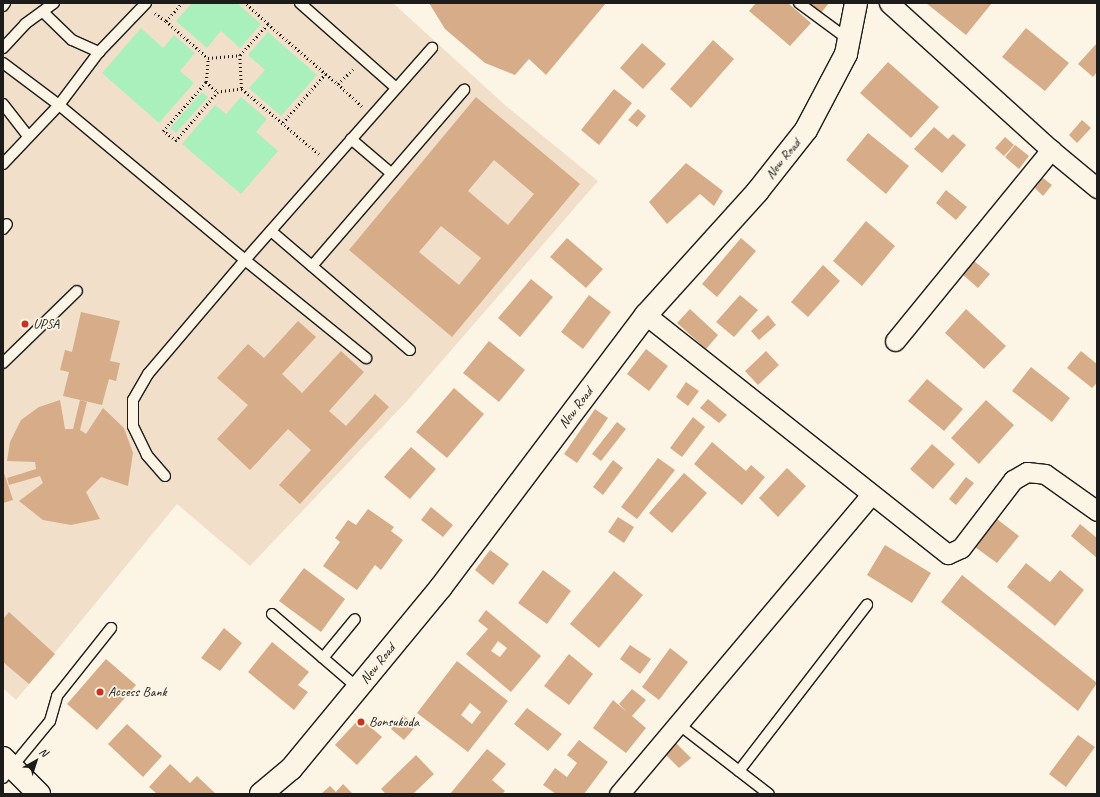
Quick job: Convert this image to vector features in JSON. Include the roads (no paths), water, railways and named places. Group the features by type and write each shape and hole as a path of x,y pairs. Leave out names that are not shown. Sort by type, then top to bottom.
{"street":[{"name":"New Road","path":"261,794 291,769 441,587 646,315 757,192 806,130 833,83 849,40 856,3"},
{"path":"889,3 1051,150 1097,188"},
{"path":"895,341 1051,150"},
{"path":"646,315 870,496 948,554 961,548 1013,480 1026,472 1044,474 1097,511"},
{"path":"619,794 677,723 870,496"},
{"path":"6,767 39,794"}],"lane":[{"path":"3,48 54,3"},
{"path":"300,3 396,88"},
{"path":"799,3 849,40"},
{"path":"3,164 58,105 99,52 145,4"},
{"path":"43,12 72,40 99,52"},
{"path":"165,476 147,455 133,426 133,400 148,374 245,260 432,48"},
{"path":"3,63 58,105 366,358"},
{"path":"312,266 464,90"},
{"path":"3,104 28,136"},
{"path":"351,139 391,173"},
{"path":"271,231 410,350"},
{"path":"3,363 77,290"},
{"path":"739,771 867,605"},
{"path":"272,614 358,688"},
{"path":"323,658 355,619"},
{"path":"6,767 50,721 57,696 111,628"},
{"path":"677,723 769,794"}],"place":[{"name":"UPSA","path":"25,324"},
{"name":"Access Bank","path":"100,692"},
{"name":"Bonsukoda","path":"361,722"}]}
